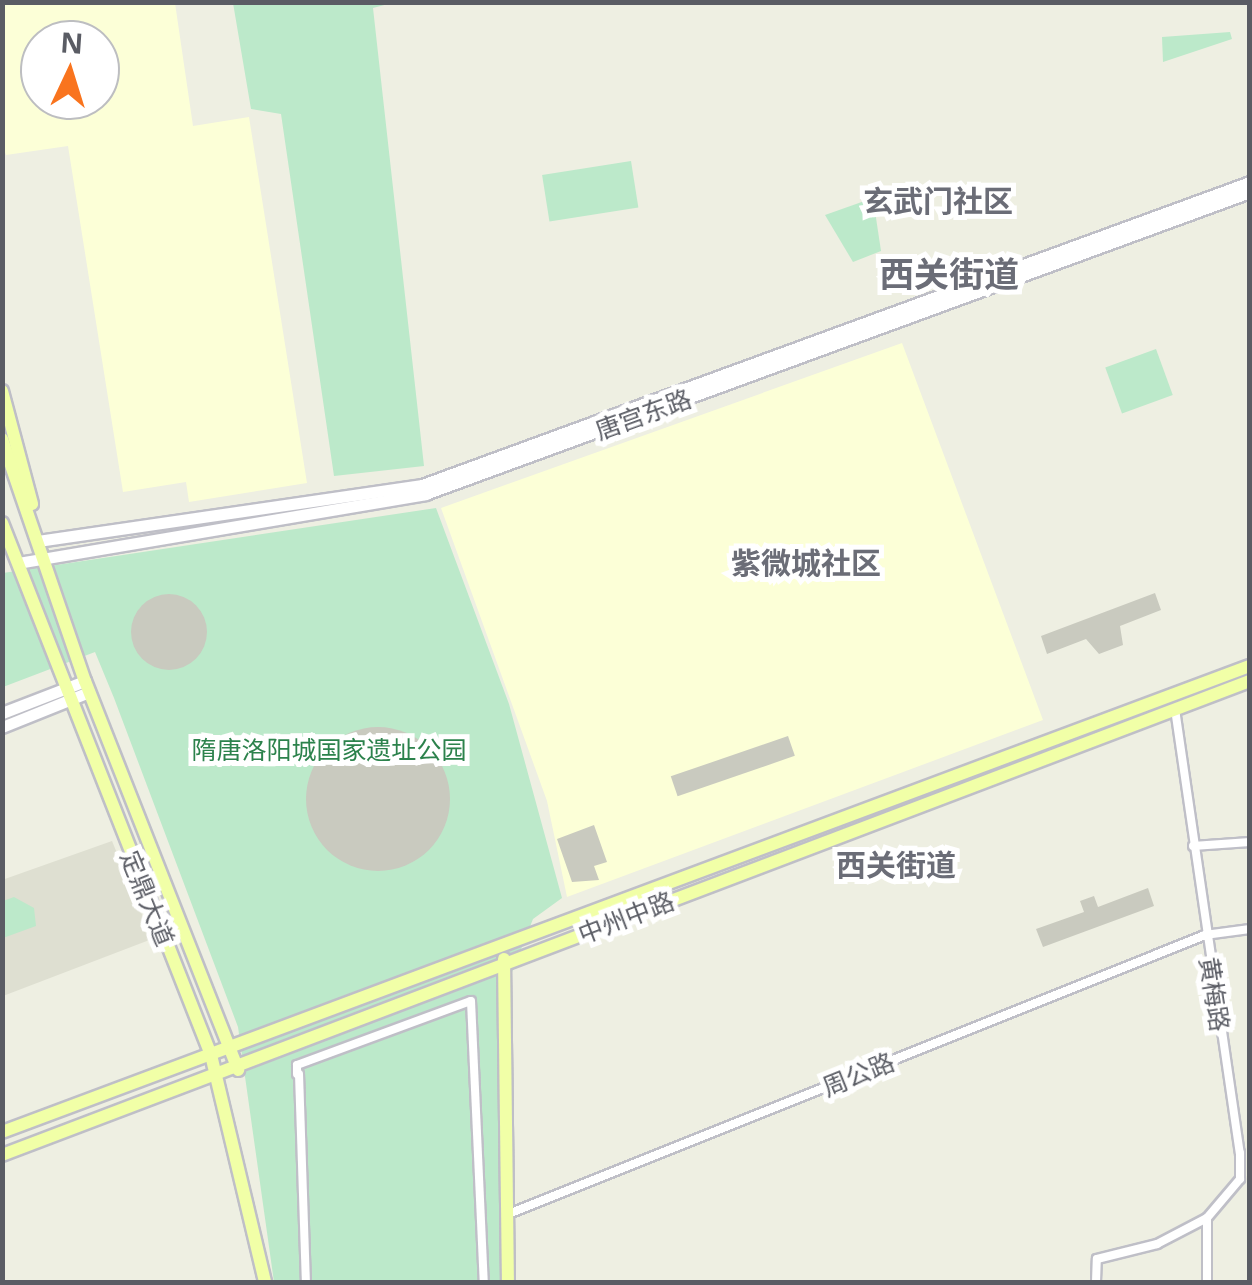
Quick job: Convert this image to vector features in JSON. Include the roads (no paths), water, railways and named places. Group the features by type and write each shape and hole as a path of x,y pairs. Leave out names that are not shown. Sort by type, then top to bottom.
{"main road":[{"path":"3,400 38,542"},
{"name":"定鼎大道","path":"2,439 87,687 238,1070"},
{"name":"定鼎大道","path":"2,523 211,1055 264,1282"},
{"name":"中州中路","path":"2,1155 238,1070 1174,701 1250,666"},
{"name":"中州中路","path":"2,1132 1174,701 1250,680"},
{"path":"499,948 506,964 511,1213 508,1282"}],"street":[{"name":"唐宫东路","path":"38,542 422,484 1250,182"},
{"name":"唐宫东路","path":"18,563 425,494 1250,192"},
{"path":"2,727 87,687"},
{"path":"2,713 67,695"},
{"name":"黄梅路","path":"1174,701 1240,1179 1207,1218"},
{"path":"1193,846 1250,842"},
{"name":"周公路","path":"511,1213 1205,935 1250,929"},
{"path":"306,1282 297,1065 470,1001 484,1282"},
{"path":"1096,1282 1097,1259 1158,1244 1207,1218 1207,1282"}],"district":[{"name":"玄武门社区","path":"938,201"},
{"name":"西关街道","path":"949,274"},
{"name":"紫微城社区","path":"806,563"},
{"name":"西关街道","path":"896,865"}],"park label":[{"name":"隋唐洛阳城国家遗址公园","path":"329,749"}]}
